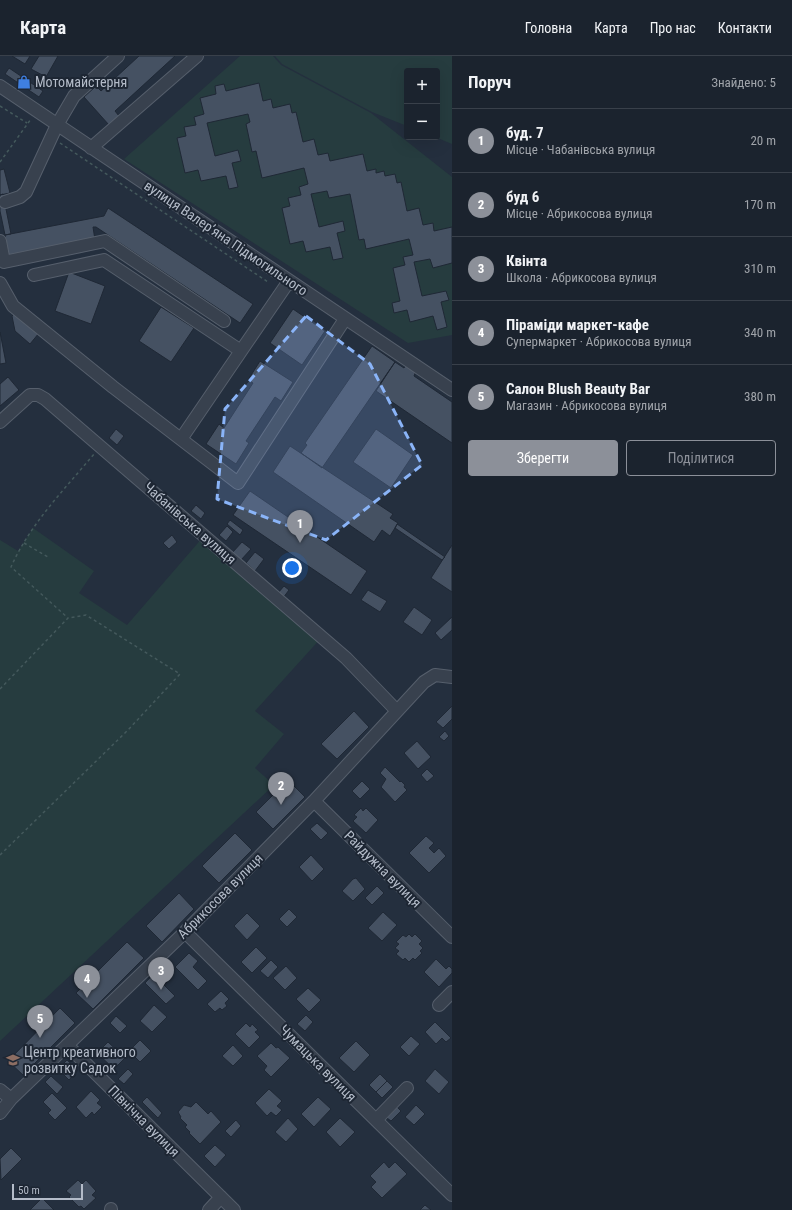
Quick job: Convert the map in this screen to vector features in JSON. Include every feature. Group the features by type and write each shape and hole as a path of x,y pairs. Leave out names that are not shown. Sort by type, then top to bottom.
{"street":[{"path":"5,202 20,197 26,192 57,125 74,96 118,56"},
{"path":"91,148 197,56"},
{"name":"вулиця Валерʼяна Підмогильного","path":"0,86 452,390"},
{"path":"0,241 4,262 0,282 13,306 238,483 345,319"},
{"path":"4,262 105,241 224,321"},
{"path":"34,275 104,260 241,351"},
{"path":"181,439 289,281"},
{"name":"Чабанівська вулиця","path":"0,422 30,395 38,395 45,399 346,658 374,689 397,711"},
{"name":"Абрикосова вулиця","path":"0,1113 11,1099 185,932 314,801 424,682 435,675 452,677"},
{"name":"Райдужна вулиця","path":"314,801 452,937"},
{"name":"Чумацька вулиця","path":"185,932 452,1195"},
{"path":"439,1005 452,992"},
{"name":"Північна вулиця","path":"67,1045 234,1210"},
{"path":"376,1120 407,1088"},
{"path":"0,1090 11,1099"},
{"path":"209,1210 221,1197"}],"path":[{"path":"0,106 28,124"},
{"path":"0,162 36,111"},
{"path":"52,137 268,282"},
{"path":"68,618 11,567 23,543 33,528 100,446"},
{"path":"23,543 48,558"},
{"path":"0,689 68,618 86,615 180,674 128,730 0,855"}],"highlighted area":[{"path":"306,316 370,364 422,465 326,540 217,499 225,409"}],"green space":[{"path":"240,56 273,56 281,65 371,113 452,177 452,335 408,343 124,159"},
{"path":"275,56 452,56 452,144 440,139 440,68 404,68 404,125 372,112 282,64"},
{"path":"33,528 94,571 79,593 127,625 204,536 322,637 255,711 284,734 255,768 274,785 0,1041 0,540 18,551"}],"building":[{"path":"12,56 30,56 25,64"},
{"path":"39,56 58,56 46,77 31,69"},
{"path":"139,56 175,56 115,111 119,116 109,125 84,97 96,86 101,91"},
{"name":"Мотомайстерня","path":"9,68 43,91 39,97 5,74"},
{"path":"259,83 263,101 271,99 273,108 290,104 292,113 296,112 303,142 314,139 318,155 328,153 330,161 363,154 367,171 376,169 376,173 384,171 385,176 395,174 397,183 401,182 407,211 419,208 423,225 433,223 434,231 452,227 452,263 433,268 430,259 414,262 422,296 446,291 449,300 441,302 447,327 437,330 433,316 410,322 407,310 394,313 392,303 400,301 393,268 405,265 403,257 413,255 409,239 366,249 364,239 359,240 350,194 329,198 327,191 311,194 319,227 343,221 345,231 337,233 343,258 333,260 330,247 306,252 303,241 290,244 282,208 290,206 288,198 301,195 299,187 308,184 304,168 262,178 256,151 252,152 246,124 250,122 248,114 207,123 215,156 238,150 241,161 232,163 238,187 229,189 226,176 201,181 198,170 185,173 177,138 186,136 184,127 196,125 194,117 204,114 200,98 216,94 215,86 224,84 226,91"},
{"path":"4,169 10,193 0,195 0,170"},
{"path":"3,194 11,234 5,235 0,211 0,195"},
{"path":"108,208 253,304 240,323 96,227 93,227 95,240 9,257 5,235 104,216"},
{"path":"69,272 105,286 91,324 55,311"},
{"path":"161,307 194,328 171,362 139,341"},
{"path":"293,309 325,331 302,365 270,343"},
{"path":"15,313 39,333 30,344 15,331 12,316"},
{"path":"0,332 6,363 0,364"},
{"path":"372,346 395,362 322,468 301,453 307,445 305,443"},
{"path":"260,361 293,382 281,401 275,397 246,441 249,443 236,464 206,444 219,424 224,428 253,383 248,380"},
{"path":"395,362 404,368 406,365 416,371 414,376 452,402 452,443 376,391"},
{"path":"8,377 19,390 0,406 0,384"},
{"path":"116,429 124,436 117,445 109,438"},
{"path":"376,429 413,455 391,488 353,462"},
{"path":"290,446 393,514 390,518 398,523 390,536 382,530 374,542 273,472"},
{"path":"250,491 367,571 351,595 233,515"},
{"path":"196,505 205,513 201,519 191,511"},
{"path":"230,520 243,530 240,535 227,524"},
{"path":"397,524 445,557 442,560 395,528"},
{"path":"227,526 233,532 226,541 219,535"},
{"path":"172,535 177,542 169,549 163,543"},
{"path":"242,542 251,549 241,560 232,553"},
{"path":"452,545 452,592 431,578"},
{"path":"255,552 264,559 255,571 246,563"},
{"path":"286,563 297,571 291,578 281,569"},
{"path":"284,586 289,590 283,598 278,593"},
{"path":"368,590 387,601 380,612 361,600"},
{"path":"414,607 432,620 422,635 403,622"},
{"path":"452,617 452,630 441,640 435,633"},
{"path":"452,706 452,719 443,728 436,722"},
{"path":"354,711 369,727 337,759 321,744"},
{"path":"445,731 449,736 444,741 439,737"},
{"path":"417,741 431,757 418,769 404,753"},
{"path":"385,767 405,785 404,787 407,790 395,802 381,787 386,779 380,773"},
{"path":"427,769 434,776 427,782 421,775"},
{"path":"288,780 305,797 273,829 256,812"},
{"path":"362,781 370,789 360,799 352,791"},
{"path":"361,808 363,811 366,808 378,820 366,833 353,821 357,817 354,815"},
{"path":"317,823 328,833 321,840 310,829"},
{"path":"235,833 252,850 219,883 202,866"},
{"path":"426,836 434,843 429,848 434,853 439,848 446,856 429,873 409,853"},
{"path":"311,855 324,869 312,881 299,867"},
{"path":"356,878 365,889 353,901 342,891 353,879"},
{"path":"377,886 384,893 372,905 365,898"},
{"path":"179,893 194,909 162,942 146,926"},
{"path":"289,909 297,917 287,927 279,919"},
{"path":"383,912 397,925 382,941 368,928"},
{"path":"247,913 260,926 247,940 234,926"},
{"path":"409,934 412,937 415,934 422,941 419,944 423,948 420,951 422,953 415,960 413,958 409,962 405,958 403,960 396,954 399,951 395,948 399,944 396,942 403,935 406,937"},
{"path":"127,942 144,958 93,1009 76,993"},
{"path":"256,947 267,958 252,973 241,962"},
{"path":"189,953 198,961 193,967 207,981 198,990 175,967"},
{"path":"436,959 446,969 449,966 452,969 452,973 439,987 424,972"},
{"path":"271,960 278,967 268,978 260,971"},
{"path":"161,966 172,977 164,985 175,996 166,1004 145,983"},
{"path":"286,966 297,978 285,990 273,978"},
{"path":"308,988 321,1000 309,1012 296,999"},
{"path":"221,991 229,999 225,1003 227,1006 222,1010 220,1008 215,1012 207,1004"},
{"path":"154,1005 167,1017 152,1032 140,1021"},
{"path":"60,1008 75,1023 23,1075 8,1061"},
{"path":"306,1015 313,1022 305,1031 297,1024"},
{"path":"116,1016 127,1026 120,1033 110,1023"},
{"path":"435,1022 451,1038 446,1042 442,1038 436,1044 425,1032"},
{"path":"246,1023 250,1027 252,1024 258,1030 255,1032 260,1037 249,1048 235,1034"},
{"path":"411,1036 420,1044 409,1056 400,1047"},
{"path":"140,1040 151,1051 140,1062 129,1051"},
{"path":"356,1041 370,1055 354,1072 339,1058"},
{"path":"108,1042 125,1058 114,1069 97,1053"},
{"path":"271,1043 290,1058 271,1077 264,1070 267,1066 257,1056"},
{"path":"233,1045 243,1056 233,1066 222,1056"},
{"path":"67,1060 78,1070 69,1080 58,1069"},
{"path":"128,1069 133,1074 124,1084 118,1079"},
{"path":"435,1069 449,1082 439,1094 425,1081"},
{"path":"380,1074 387,1081 376,1092 369,1085"},
{"path":"51,1076 63,1087 57,1094 45,1082"},
{"path":"387,1081 393,1087 382,1098 376,1092"},
{"path":"269,1089 282,1101 277,1106 282,1110 276,1116 271,1112 267,1116 255,1103"},
{"path":"91,1091 100,1100 97,1103 102,1107 94,1115 92,1112 86,1118 76,1107"},
{"path":"52,1093 67,1108 55,1120 48,1113 51,1110 43,1102"},
{"path":"147,1097 162,1113 158,1118 142,1102"},
{"path":"318,1097 331,1109 314,1127 301,1114"},
{"path":"196,1102 208,1114 211,1111 221,1122 200,1144 189,1133 190,1132 185,1127 187,1125 180,1118 181,1117 178,1112 184,1105 191,1107"},
{"path":"416,1105 425,1114 414,1125 405,1117"},
{"path":"397,1107 401,1111 391,1121 387,1118"},
{"path":"288,1118 298,1129 286,1142 275,1132"},
{"path":"340,1118 355,1132 340,1147 326,1132"},
{"path":"236,1120 241,1126 231,1137 225,1131"},
{"path":"215,1145 226,1155 215,1167 204,1156"},
{"path":"11,1148 22,1159 1,1180 0,1159"},
{"path":"384,1162 389,1168 395,1162 407,1174 382,1198 371,1187 376,1182 370,1176"},
{"path":"78,1180 82,1184 86,1180 96,1191 92,1195 96,1198 84,1209 81,1206 79,1207 69,1197 71,1195 66,1191"},
{"path":"42,1198 54,1210 30,1210"},
{"path":"425,1205 431,1210 420,1210"}],"place":[{"name":"Мотомайстерня","path":"24,82"},
{"name":"буд. 7","path":"300,543"},
{"name":"буд 6","path":"281,805"},
{"name":"Квінта","path":"161,990"},
{"name":"Піраміди маркет-кафе","path":"87,998"},
{"name":"Салон Blush Beauty Bar","path":"40,1038"},
{"name":"Центр креативного розвитку Садок","path":"13,1060"}]}
